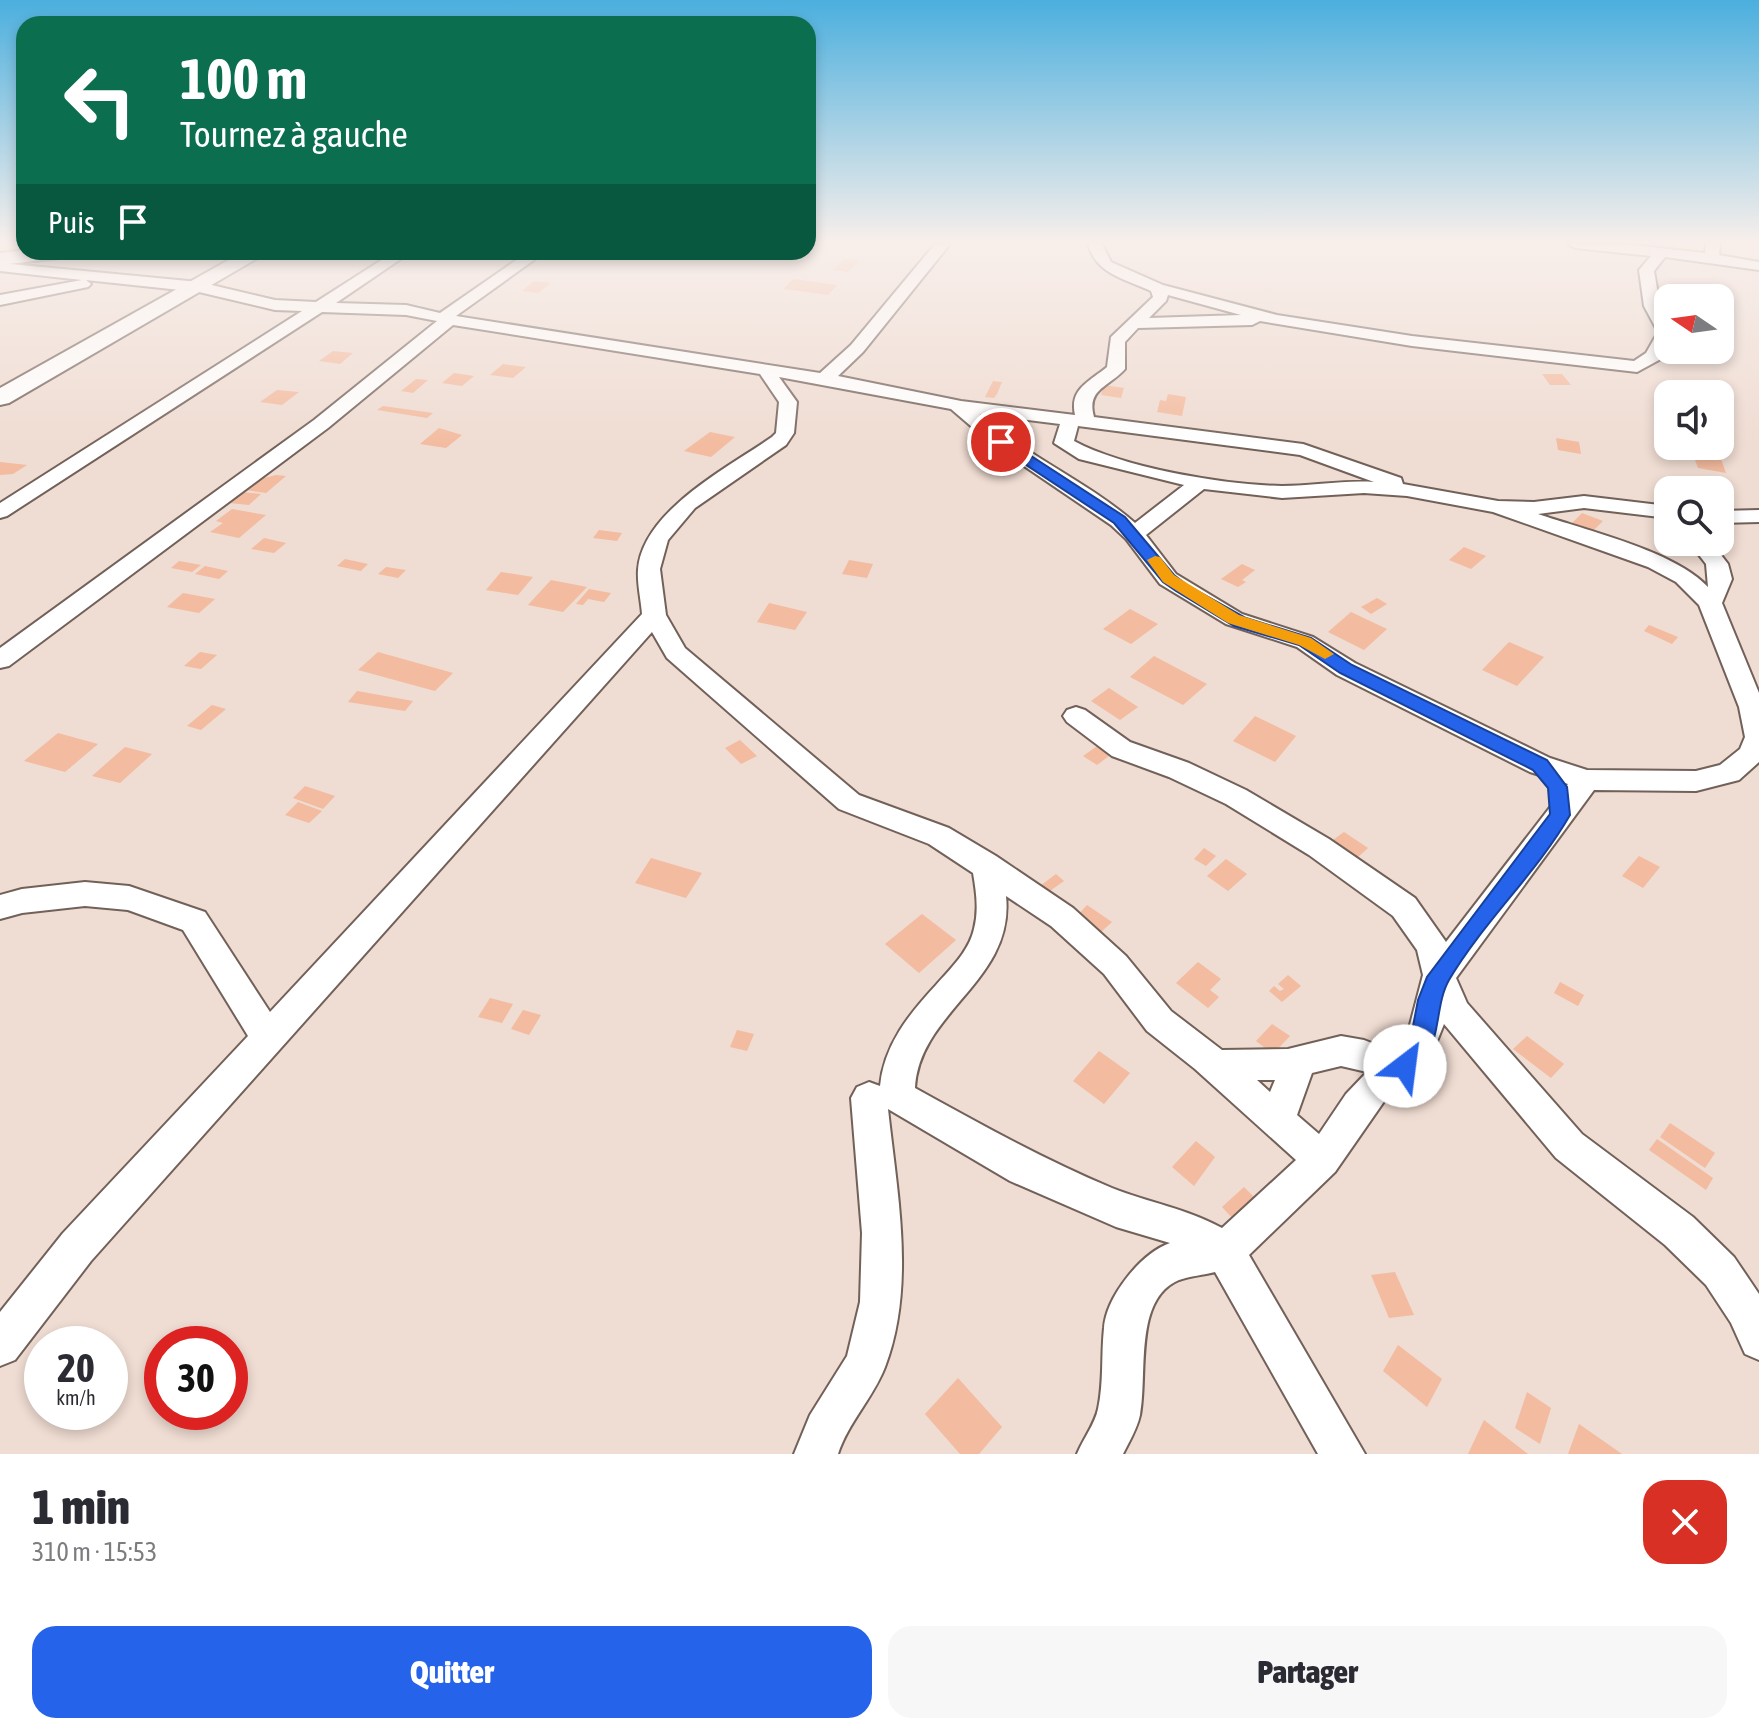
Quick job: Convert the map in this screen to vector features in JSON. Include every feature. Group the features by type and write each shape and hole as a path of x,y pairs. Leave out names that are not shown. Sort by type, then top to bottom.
{"street":[{"path":"0,398 154,312"},
{"path":"0,512 310,312"},
{"path":"410,312 824,379 1004,413 1303,450 1364,469 1407,490"},
{"path":"0,660 321,424 455,312"},
{"path":"824,379 860,347 886,312"},
{"path":"1064,443 1078,421 1081,397 1116,369 1114,347 1120,334 1146,312"},
{"path":"1246,312 1276,320 1412,341 1637,367 1653,356 1666,332 1655,312"},
{"path":"1134,323 1276,320"},
{"path":"766,371 788,402 785,433 770,449 688,504 658,539 649,569 654,615 676,653 849,802 922,827 986,864 1062,917 1115,965 1159,1021 1215,1065 1322,1160"},
{"path":"957,405 972,413 1001,442 1106,511 1134,534 1168,579 1234,619 1305,642 1346,669 1540,765 1586,780 1696,781 1729,773 1751,754 1758,737 1752,707 1710,603 1684,577 1656,562 1498,507 1407,490 1349,488 1282,492 1200,482 1118,465 1086,455 1004,413"},
{"path":"1134,534 1200,482"},
{"path":"1498,507 1534,508 1584,502 1654,510"},
{"path":"1734,517 1759,516"},
{"path":"1710,603 1720,593 1722,583 1711,556"},
{"path":"0,1345 77,1247 654,615"},
{"path":"1076,716 1121,749 1179,770 1236,797 1404,907 1432,946 1438,977 1455,1013 1569,1146 1679,1231 1720,1271 1745,1309 1759,1340"},
{"path":"1540,765 1558,787 1560,815"},
{"path":"1099,1454 1118,1419 1124,1382 1124,1324 1147,1281 1168,1263 1225,1251 1322,1160 1360,1103 1410,1061 1421,1046 1438,977 1586,780"},
{"path":"986,864 994,893 993,919 986,943 961,982 922,1024 901,1061 897,1096 1023,1168 1116,1208 1184,1228 1225,1251 1312,1407 1343,1454"},
{"path":"0,907 22,901 85,894 129,898 194,921 268,1038"},
{"path":"1215,1065 1299,1062 1341,1051 1364,1055 1397,1069"},
{"path":"1277,1120 1299,1062"},
{"path":"816,1454 820,1436 849,1395 865,1363 876,1328 881,1284 869,1098"}],"building":[{"path":"333,351 353,353 340,364 319,361"},
{"path":"503,364 526,367 513,378 490,375"},
{"path":"454,373 474,376 462,386 442,383"},
{"path":"1542,374 1562,374 1571,385 1550,385"},
{"path":"416,379 428,380 413,393 401,391"},
{"path":"993,381 1002,382 997,394 994,398 985,397"},
{"path":"1104,385 1124,388 1121,398 1101,395"},
{"path":"277,390 299,392 282,405 260,402"},
{"path":"1168,394 1186,397 1182,416 1157,412 1160,400 1166,401"},
{"path":"383,406 433,413 427,418 377,410"},
{"path":"439,428 462,435 446,448 420,444"},
{"path":"710,432 735,437 711,457 684,451"},
{"path":"1556,438 1579,442 1581,454 1558,450"},
{"path":"985,443 1002,445 997,460 983,459"},
{"path":"1695,460 1721,460 1726,473 1698,468"},
{"path":"0,462 27,465 13,474 0,475"},
{"path":"286,476 266,493 246,490 260,479"},
{"path":"242,492 261,494 249,505 229,503"},
{"path":"232,509 266,515 239,538 210,532 223,523 216,521"},
{"path":"1582,513 1603,521 1592,532 1571,524"},
{"path":"599,530 622,533 617,541 593,538"},
{"path":"264,538 286,543 274,553 251,549"},
{"path":"1464,547 1486,556 1471,569 1449,560"},
{"path":"345,559 368,564 361,571 337,566"},
{"path":"849,560 873,564 867,578 842,574"},
{"path":"179,561 201,565 192,572 171,568"},
{"path":"1242,564 1255,570 1242,580 1246,582 1238,587 1221,579"},
{"path":"205,566 228,571 219,579 195,574"},
{"path":"386,567 406,570 398,578 378,574"},
{"path":"501,572 533,577 518,595 486,590"},
{"path":"551,580 587,587 563,612 528,605"},
{"path":"589,589 611,593 604,602 588,599 583,605 576,604"},
{"path":"183,593 215,599 199,613 167,607"},
{"path":"1377,598 1387,604 1371,614 1361,607"},
{"path":"769,603 807,612 795,630 757,622"},
{"path":"1130,609 1158,624 1131,644 1103,629"},
{"path":"1351,612 1387,629 1364,650 1328,632"},
{"path":"1649,625 1678,637 1672,644 1644,631"},
{"path":"1509,642 1544,657 1517,686 1482,670"},
{"path":"200,652 217,655 201,669 184,666"},
{"path":"378,652 453,673 435,691 358,670"},
{"path":"1154,656 1207,684 1183,705 1130,677"},
{"path":"1109,688 1138,707 1120,720 1091,701"},
{"path":"357,691 413,701 405,711 348,702"},
{"path":"212,705 226,709 201,730 187,726"},
{"path":"1255,716 1296,736 1275,762 1233,741"},
{"path":"58,733 98,744 65,772 24,761"},
{"path":"740,740 757,756 741,764 725,748"},
{"path":"1100,744 1113,753 1097,765 1083,756"},
{"path":"125,747 152,754 120,783 92,776"},
{"path":"305,786 335,796 323,809 293,798"},
{"path":"298,802 322,811 309,823 285,815"},
{"path":"1344,832 1368,848 1358,857 1333,840"},
{"path":"1204,848 1216,856 1206,866 1194,859"},
{"path":"1639,856 1660,867 1643,888 1622,876"},
{"path":"651,858 702,873 686,898 635,883"},
{"path":"1226,859 1247,874 1228,891 1207,876"},
{"path":"1056,874 1064,881 1047,893 1040,886"},
{"path":"1087,905 1112,922 1101,932 1077,916"},
{"path":"922,914 956,940 919,973 885,944"},
{"path":"1198,962 1221,979 1210,990 1219,997 1208,1008 1176,983"},
{"path":"1288,975 1301,986 1282,1002 1269,991 1274,986 1280,991 1284,989 1278,984"},
{"path":"1560,982 1584,995 1578,1006 1554,993"},
{"path":"490,998 513,1004 502,1023 478,1017"},
{"path":"523,1010 541,1015 529,1035 511,1029"},
{"path":"1272,1024 1290,1036 1273,1054 1256,1041"},
{"path":"737,1030 754,1034 747,1051 730,1047"},
{"path":"1527,1036 1564,1064 1551,1078 1513,1049"},
{"path":"1099,1051 1130,1073 1104,1104 1073,1081"},
{"path":"1670,1123 1715,1153 1705,1168 1660,1137"},
{"path":"1657,1139 1713,1178 1706,1190 1649,1150"},
{"path":"1196,1141 1215,1157 1194,1186 1172,1167"},
{"path":"1244,1187 1259,1202 1237,1223 1222,1207"},
{"path":"1395,1272 1414,1315 1389,1318 1371,1275"},
{"path":"1398,1345 1442,1379 1427,1407 1383,1371"},
{"path":"958,1378 1002,1427 979,1454 960,1454 925,1414"},
{"path":"1527,1392 1551,1408 1540,1444 1515,1428"},
{"path":"1484,1420 1528,1454 1468,1454"},
{"path":"1579,1424 1622,1454 1568,1454"}],"slow traffic":[{"path":"1155,560 1168,579 1234,619 1305,642 1325,654"}],"route":[{"path":"1001,442 1120,520 1168,579 1182,588 1240,622 1305,642 1346,669 1403,694 1540,765 1558,787 1560,815 1438,977 1421,1046 1405,1066"}]}
